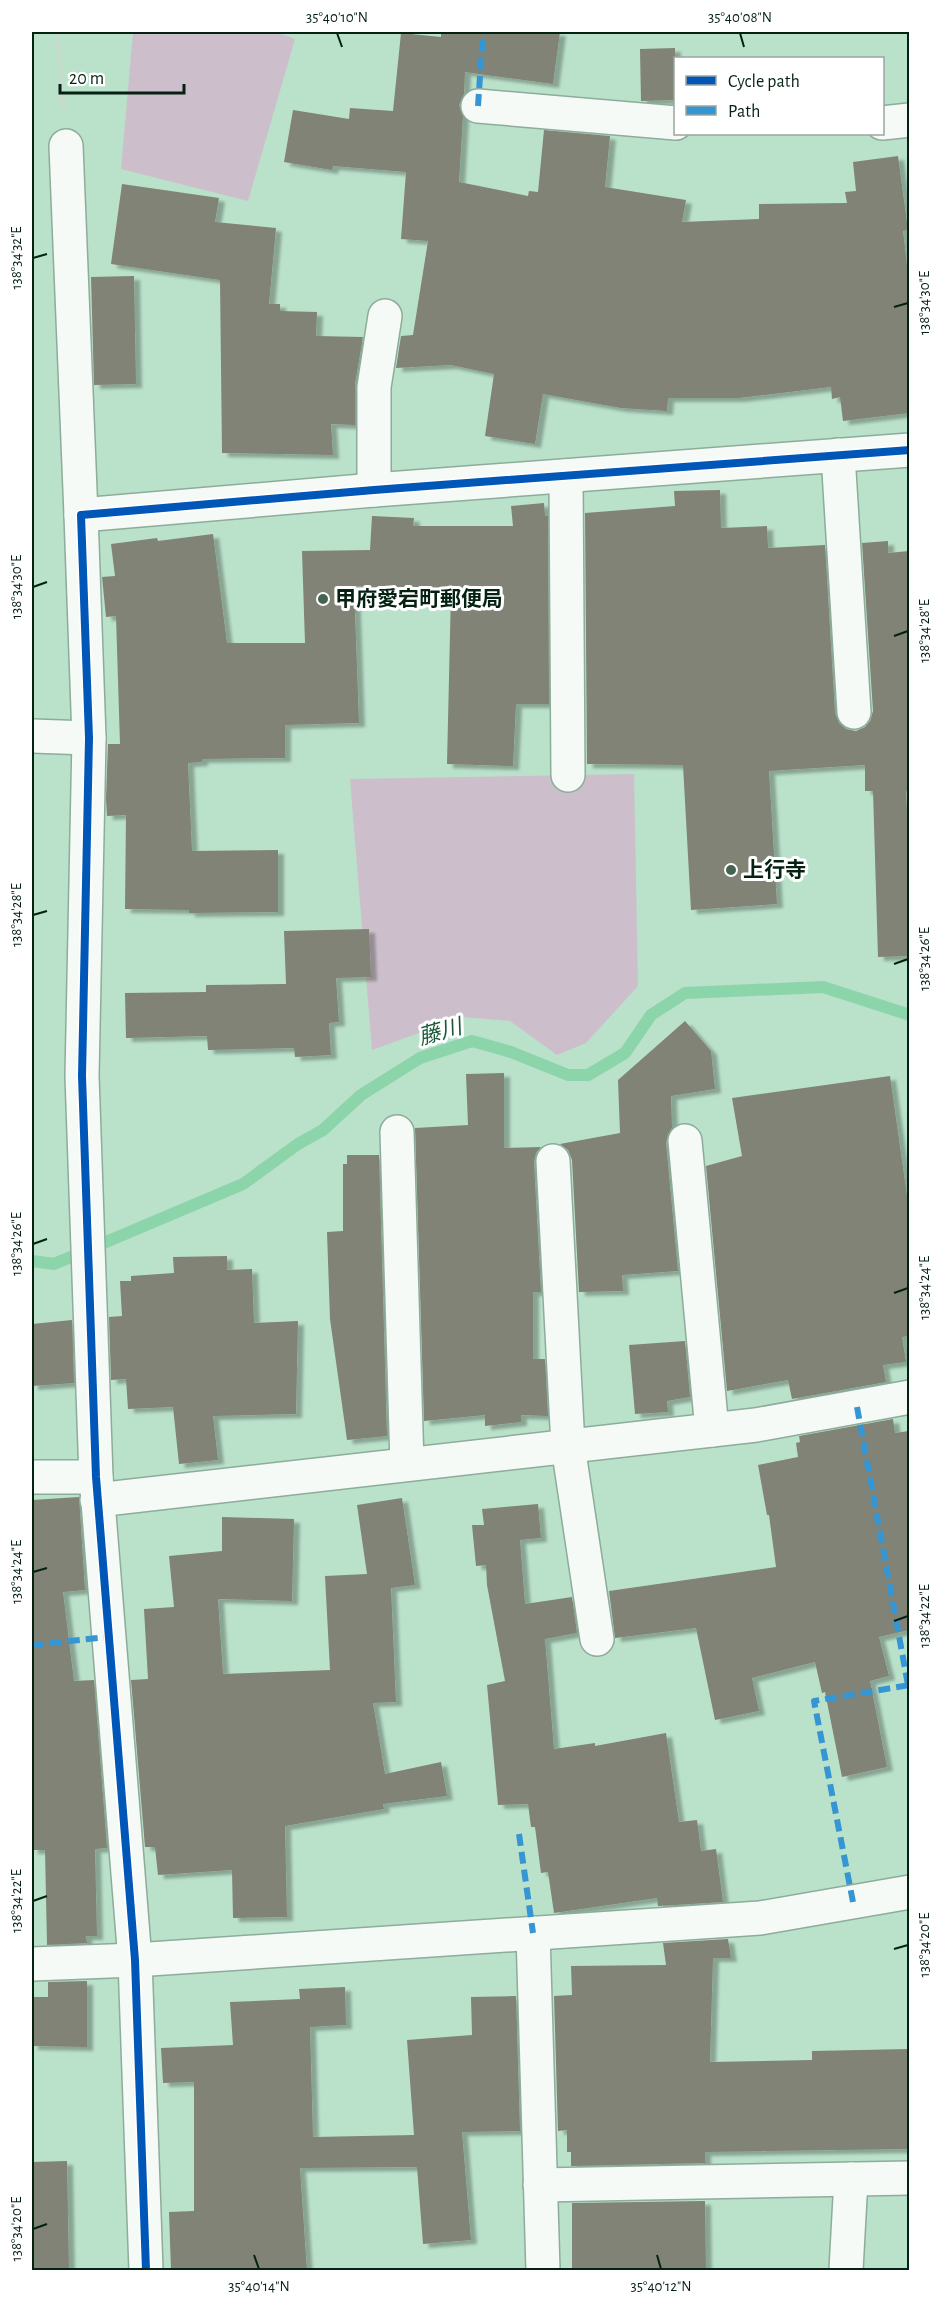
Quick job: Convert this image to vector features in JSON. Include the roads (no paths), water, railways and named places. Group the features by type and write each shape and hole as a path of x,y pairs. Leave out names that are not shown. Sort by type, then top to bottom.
{"street":[{"path":"478,106 674,123"},
{"path":"884,123 909,120"},
{"path":"66,146 89,738 82,1076 96,1488 135,1960 146,2271"},
{"path":"374,490 374,387 385,316"},
{"path":"81,515 374,490 909,450"},
{"path":"838,455 854,712"},
{"path":"566,476 568,775"},
{"path":"32,736 89,738"},
{"path":"397,1132 407,1464"},
{"path":"685,1141 712,1430"},
{"path":"554,1161 568,1446 597,1639"},
{"path":"32,1477 96,1488 407,1464 756,1425 909,1397"},
{"path":"32,1964 135,1960 760,1918 909,1892"},
{"path":"533,1933 543,2271"},
{"path":"540,2185 909,2178"},
{"path":"846,2271 852,2179"}],"waterway":[{"name":"藤川","path":"32,1261 54,1264 243,1184 298,1144 323,1130 361,1095 420,1058 472,1041 511,1052 568,1075 588,1075 625,1053 651,1015 685,993 823,987 910,1015"}],"place":[{"name":"甲府愛宕町郵便局","path":"323,599"},
{"name":"上行寺","path":"731,870"}]}
